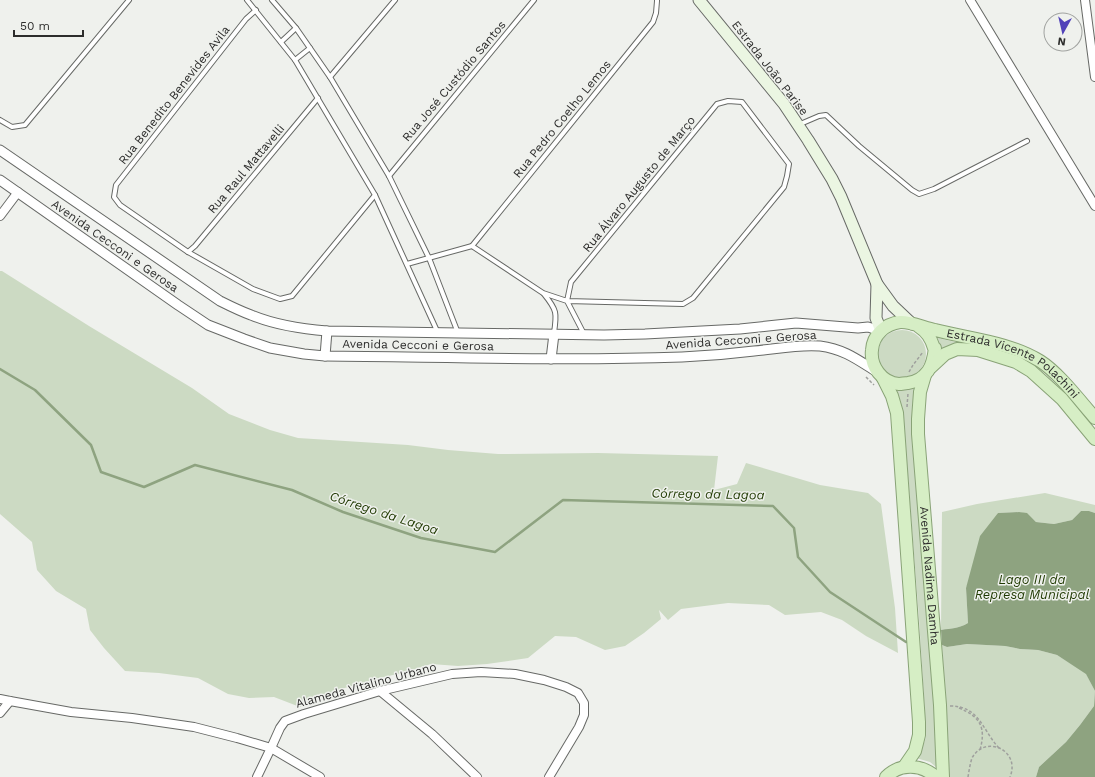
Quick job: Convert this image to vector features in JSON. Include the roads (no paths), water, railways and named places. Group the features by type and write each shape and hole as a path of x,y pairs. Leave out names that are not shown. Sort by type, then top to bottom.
{"main road":[{"name":"Estrada João Parise","path":"700,0 784,104 808,140 832,179 877,284 893,306 915,325"},
{"name":"Estrada João Parise","path":"877,284 872,323 881,331"},
{"name":"Estrada Vicente Polachini","path":"881,331 886,326 899,322 1006,346 1022,352 1041,362 1095,418"},
{"name":"Avenida Nadima Damha","path":"915,325 924,330 935,348 933,361 920,392 918,434 940,705 943,777"},
{"name":"Avenida Nadima Damha","path":"881,331 874,342 871,355 872,362 892,396 897,413 919,722 915,751 904,767"},
{"name":"Estrada Vicente Polachini","path":"881,376 894,383 913,383 945,354 957,349 978,350 1016,362 1031,371 1062,399 1095,439"},
{"path":"886,777 890,773 904,767 922,768 936,777"}],"street":[{"path":"970,0 1095,206"},
{"path":"1085,0 1095,76"},
{"name":"Avenida Cecconi e Gerosa","path":"0,150 220,301 252,316 305,329 327,331 438,333 644,334 733,330 796,323 852,327 872,323"},
{"name":"Avenida Cecconi e Gerosa","path":"0,180 178,305 208,324 270,348 325,356 552,359 682,356 819,346 836,349 851,356 881,376"},
{"path":"0,216 18,192"},
{"path":"325,356 327,331"},
{"path":"552,359 554,334"},
{"name":"Alameda Vitalino Urbano","path":"257,777 280,728 285,721 380,691 452,674 481,672 515,674 544,680 566,687 578,693 584,703 584,715 579,727 549,777"},
{"path":"380,691 432,734 477,777"},
{"path":"0,698 70,712 132,718 194,727 271,748 320,777"},
{"path":"0,713 10,701"}],"lane":[{"path":"0,120 12,127 25,125 128,0"},
{"path":"247,0 295,60 375,195 438,333"},
{"path":"272,0 296,28 330,77 389,176 429,258 458,333"},
{"path":"330,77 395,0"},
{"name":"Rua José Custódio Santos","path":"389,176 534,0"},
{"name":"Rua Pedro Coelho Lemos","path":"472,246 653,22 656,13 656,0"},
{"name":"Rua Benedito Benevides Avila","path":"188,252 120,205 114,197 116,185 246,19 256,10"},
{"path":"281,42 296,28"},
{"path":"295,60 310,48"},
{"name":"Rua Raul Mattavelli","path":"188,252 195,246 318,98"},
{"name":"Rua Álvaro Augusto de Março","path":"728,101 742,102 788,164 787,176 784,187 693,298 683,304 566,301 571,282 717,104 728,101"},
{"path":"798,125 826,114 859,146 912,190 919,194 934,189 1027,141"},
{"path":"188,252 253,289 280,299 292,296 375,195"},
{"path":"407,264 472,246 543,293 566,301 584,334"},
{"path":"543,293 553,305 555,311 556,320 554,334"}],"water":[{"name":"Lago III da Represa Municipal","path":"1081,511 1095,513 1095,691 1086,674 1057,655 1038,650 1005,646 967,644 947,647 942,645 941,630 958,627 968,623 966,588 980,536 998,513 1027,513 1036,522 1054,524 1072,520"},
{"path":"1095,691 1095,777 1036,777 1039,767 1066,742 1094,706"}],"waterway":[{"name":"Córrego da Lagoa","path":"0,369 35,390 91,445 101,472 144,487 195,465 292,490 343,512 421,538 495,552 563,500 773,506 794,528 798,557 830,592 906,642"}]}
